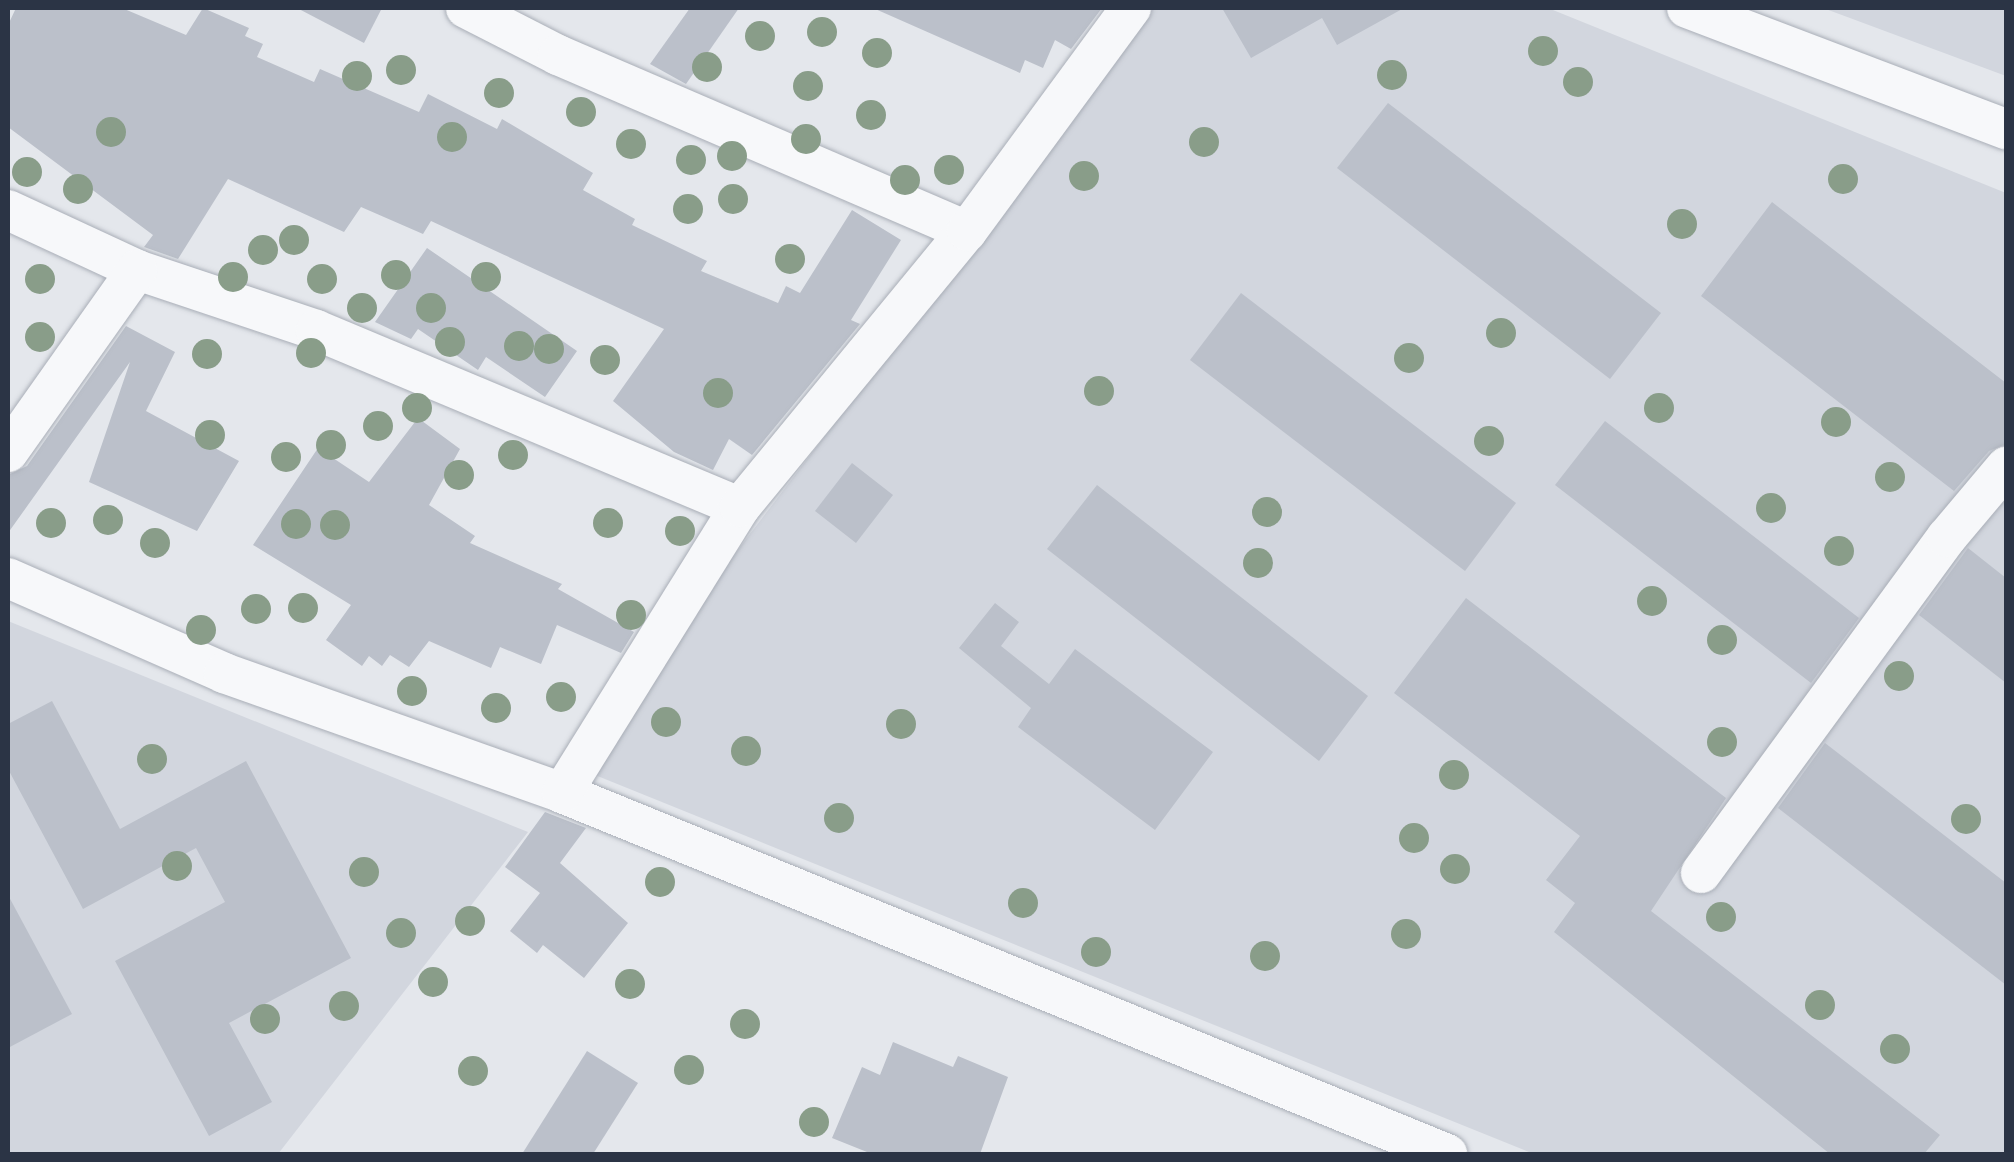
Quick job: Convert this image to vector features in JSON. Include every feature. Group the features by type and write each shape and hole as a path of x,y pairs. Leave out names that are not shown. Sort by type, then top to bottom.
{"street":[{"path":"466,8 558,55 967,232"},
{"path":"562,794 740,507 967,232 1130,8"},
{"path":"1686,8 2006,128"},
{"path":"8,210 136,270 316,330 740,507"},
{"path":"8,452 136,270"},
{"path":"1702,873 1947,537 2006,468"},
{"path":"8,578 224,673 562,794 1447,1154"}],"shaded area":[{"path":"1152,8 1548,8 2006,193 2006,1154 1534,1154 595,775 724,568"},
{"path":"1823,8 2006,8 2006,76"},
{"path":"8,621 528,832 278,1154 8,1154"}],"building":[{"path":"16,8 122,8 186,35 203,8 249,28 245,36 263,44 257,57 314,82 320,69 419,112 428,94 497,129 502,119 593,173 583,190 635,219 632,225 707,261 701,271 778,303 786,286 800,293 852,210 901,240 851,320 860,324 752,455 729,439 713,470 674,452 613,401 664,329 431,221 423,234 361,207 344,232 228,179 178,259 144,247 153,235 8,127 8,25"},
{"path":"297,8 382,8 364,43"},
{"path":"690,8 739,8 686,84 650,64"},
{"path":"873,8 1102,8 1071,49 1055,40 1043,68 1025,60 1020,73"},
{"path":"1222,8 1404,8 1337,45 1322,18 1251,58"},
{"path":"1388,103 1661,313 1610,379 1337,168"},
{"path":"1772,202 2006,383 2006,444 1989,451 1954,491 1701,296"},
{"path":"427,248 577,351 545,397 486,357 478,370 418,329 411,339 375,322"},
{"path":"1241,293 1516,503 1465,571 1190,360"},
{"path":"126,326 175,352 146,411 239,461 197,531 89,482 130,362 8,533 8,475 27,466"},
{"path":"418,418 460,449 429,505 475,536 470,543 562,584 558,589 634,632 621,653 557,625 541,664 500,647 491,668 429,641 409,667 390,655 382,666 369,656 362,666 326,640 351,605 253,545 318,448 369,482"},
{"path":"1605,421 1859,618 1811,683 1555,485"},
{"path":"852,463 893,495 856,543 815,511"},
{"path":"1097,485 1368,696 1319,761 1047,549"},
{"path":"1968,548 2006,578 2006,683 1919,615"},
{"path":"1466,598 1726,798 1651,911 1940,1135 1924,1154 1830,1154 1554,932 1575,903 1546,880 1580,836 1394,693"},
{"path":"995,603 1019,622 1001,646 1049,684 1075,649 1213,752 1155,830 1018,727 1031,708 959,648"},
{"path":"52,701 120,829 246,761 351,958 229,1023 272,1102 209,1136 115,961 225,902 196,848 83,909 8,769 8,724"},
{"path":"1825,743 2006,883 2006,985 1778,808"},
{"path":"545,812 586,828 560,863 628,923 584,978 543,945 537,953 510,931 540,893 505,867"},
{"path":"8,895 72,1014 8,1048"},
{"path":"893,1042 953,1067 958,1056 1008,1077 980,1154 872,1154 832,1138 862,1067 880,1075"},
{"path":"587,1051 638,1083 593,1154 522,1154"}]}
